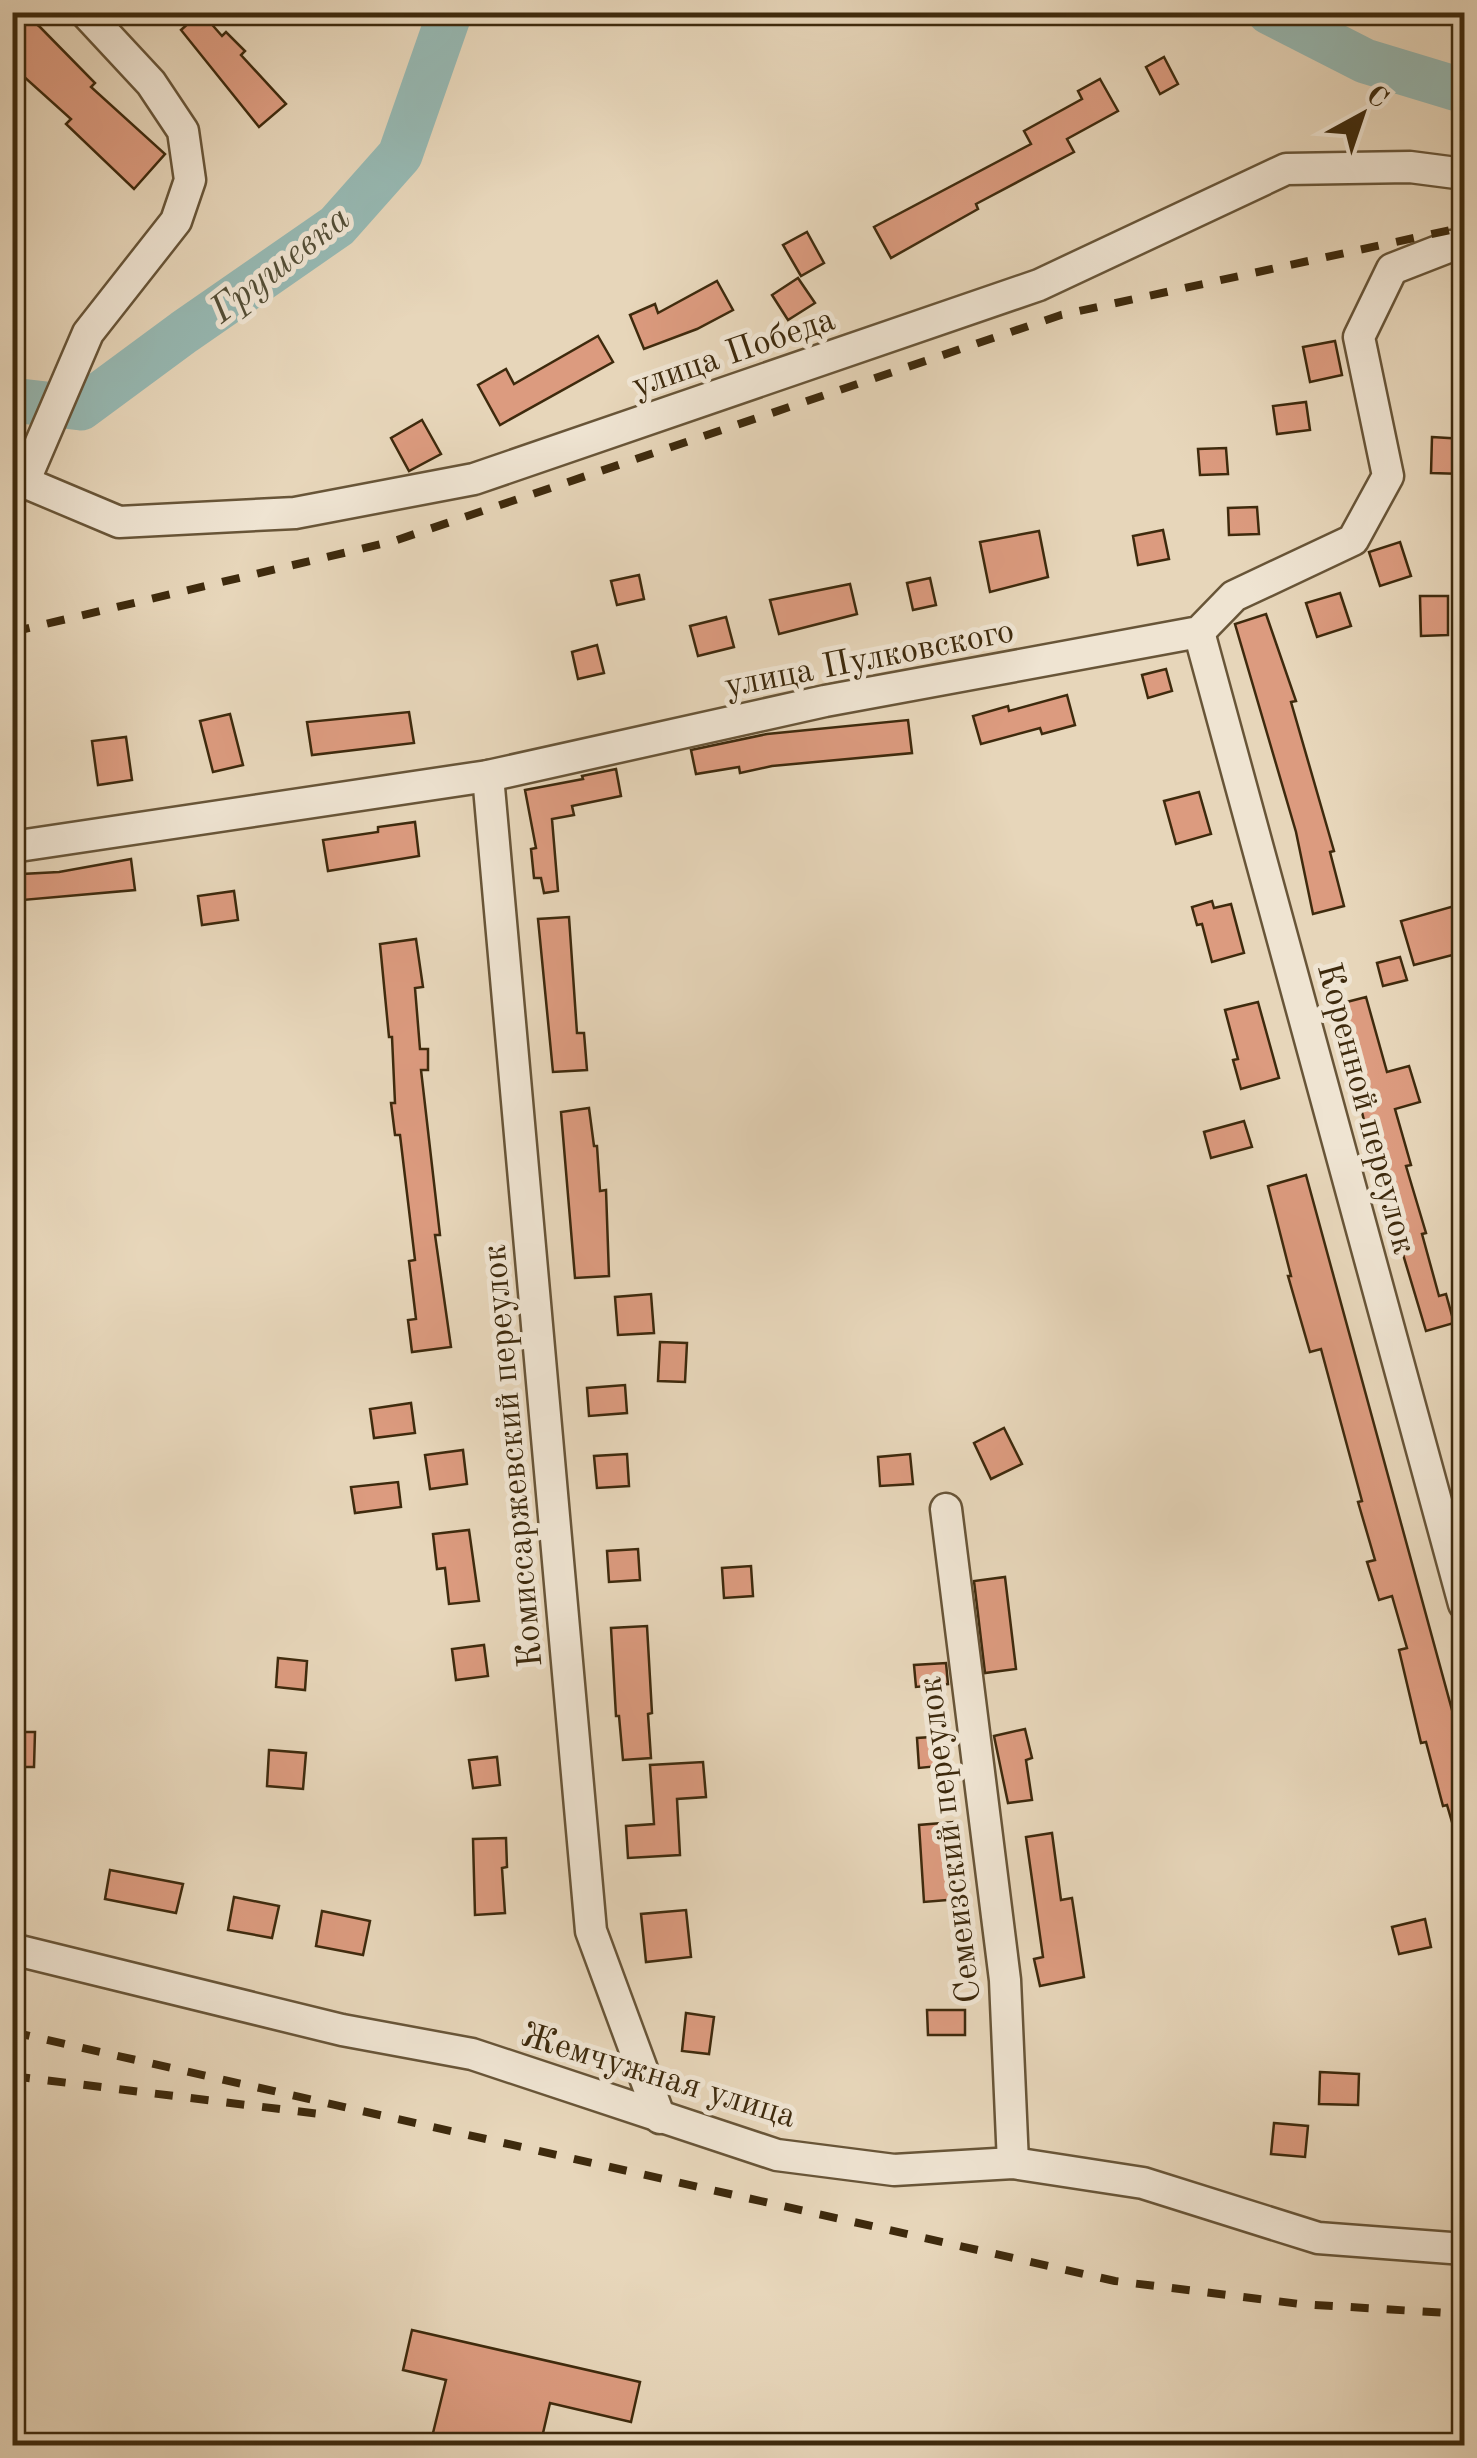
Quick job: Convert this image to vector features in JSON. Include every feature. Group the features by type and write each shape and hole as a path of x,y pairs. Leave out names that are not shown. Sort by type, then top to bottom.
{"street":[{"path":"18,486 45,435 88,333 176,221 190,180 182,131 150,83 85,12"},
{"name":"улица Победа","path":"18,486 119,522 296,513 474,480 1039,285 1286,169 1410,167 1464,174"},
{"path":"1199,632 1234,596 1353,540 1388,476 1359,337 1392,268 1451,246 1464,245"},
{"name":"улица Пулковского","path":"12,847 488,776 825,701 1199,632"},
{"name":"Коренной переулок","path":"1199,632 1464,1604"},
{"name":"Комиссаржевский переулок","path":"488,776 591,1932 660,2118"},
{"name":"Семеизский переулок","path":"946,1509 1005,1980 1013,2163"},
{"name":"Жемчужная улица","path":"12,1950 342,2030 472,2054 777,2155 894,2170 1013,2163 1143,2183 1318,2238 1464,2249"}],"building":[{"path":"12,12 21,12 40,27 95,83 91,87 165,154 134,189 66,124 71,119 12,66"},
{"path":"201,12 222,36 226,32 245,51 241,55 286,104 259,127 181,30"},
{"path":"1164,57 1178,84 1160,94 1146,67"},
{"path":"1100,79 1118,111 1067,139 1074,152 976,204 978,209 891,258 874,227 1031,144 1024,131 1082,99 1078,91"},
{"path":"807,232 824,263 801,276 783,245"},
{"path":"798,278 815,303 788,320 772,295"},
{"path":"717,281 733,310 644,349 630,315 655,304 658,313"},
{"path":"598,336 613,362 500,425 478,385 506,369 514,384"},
{"path":"1335,341 1342,375 1310,382 1303,347"},
{"path":"1306,402 1310,430 1277,434 1273,406"},
{"path":"422,420 441,454 409,471 391,438"},
{"path":"1432,437 1464,439 1464,474 1431,473"},
{"path":"1226,448 1228,474 1200,475 1198,449"},
{"path":"1257,507 1259,534 1229,535 1228,508"},
{"path":"1163,530 1169,559 1138,565 1133,536"},
{"path":"1039,531 1048,577 990,592 980,542"},
{"path":"1400,542 1411,576 1380,586 1369,552"},
{"path":"639,575 644,599 617,605 611,581"},
{"path":"930,578 936,605 913,610 907,583"},
{"path":"850,584 857,614 779,634 770,600"},
{"path":"1340,593 1351,626 1317,637 1306,603"},
{"path":"1420,596 1448,596 1448,635 1421,636"},
{"path":"1266,614 1296,701 1291,702 1334,851 1330,852 1344,906 1313,914 1296,832 1235,624"},
{"path":"726,617 734,647 698,656 690,626"},
{"path":"597,645 604,673 578,679 572,652"},
{"path":"1166,669 1172,691 1148,698 1142,675"},
{"path":"1067,695 1075,725 1042,734 1040,728 981,744 973,716"},
{"path":"409,712 414,743 312,755 307,722"},
{"path":"230,714 243,765 213,772 200,721"},
{"path":"908,720 912,753 772,766 740,773 739,767 696,774 691,750 767,734"},
{"path":"126,737 132,780 98,785 92,741"},
{"path":"616,769 621,796 572,806 574,815 552,819 558,891 544,893 541,878 534,878 531,849 536,848 525,790"},
{"path":"1199,792 1211,834 1176,844 1164,801"},
{"path":"415,822 419,856 328,871 323,840"},
{"path":"131,859 135,890 23,900 22,874 59,872"},
{"path":"234,891 238,920 202,925 198,896"},
{"path":"1212,901 1214,908 1231,904 1244,953 1212,962 1202,924 1197,925 1192,907"},
{"path":"1458,905 1464,928 1464,952 1414,965 1401,921"},
{"path":"569,917 577,1033 584,1033 587,1070 553,1072 538,919"},
{"path":"416,939 423,987 415,988 420,1049 428,1049 428,1070 421,1070 440,1235 435,1235 451,1347 412,1352 408,1320 416,1319 409,1261 415,1260 400,1135 395,1135 391,1103 395,1103 392,1037 380,944"},
{"path":"1400,957 1407,980 1383,986 1377,963"},
{"path":"1366,997 1387,1072 1409,1066 1420,1102 1395,1109 1439,1296 1446,1294 1454,1323 1426,1331 1369,1141 1360,1104 1371,1101 1339,1004"},
{"path":"1258,1002 1279,1078 1241,1089 1233,1060 1238,1059 1225,1010"},
{"path":"589,1108 600,1191 606,1190 609,1276 575,1278 561,1112"},
{"path":"1244,1121 1252,1147 1211,1158 1204,1132"},
{"path":"1306,1175 1464,1754 1464,1845 1459,1846 1447,1805 1443,1806 1426,1742 1421,1743 1399,1650 1407,1648 1392,1596 1379,1600 1367,1562 1375,1560 1358,1502 1362,1501 1321,1349 1310,1352 1288,1276 1268,1186"},
{"path":"651,1294 654,1333 618,1335 615,1297"},
{"path":"660,1342 687,1343 685,1382 658,1381"},
{"path":"625,1385 627,1413 589,1416 587,1388"},
{"path":"411,1403 415,1433 374,1438 370,1409"},
{"path":"1004,1428 1022,1464 991,1479 974,1443"},
{"path":"463,1450 467,1484 430,1489 425,1455"},
{"path":"627,1454 629,1486 597,1488 594,1456"},
{"path":"910,1454 913,1484 880,1486 878,1457"},
{"path":"398,1482 401,1507 355,1513 351,1487"},
{"path":"469,1530 479,1601 449,1604 445,1568 437,1569 433,1534"},
{"path":"638,1549 640,1580 609,1582 607,1551"},
{"path":"751,1566 753,1596 724,1598 722,1568"},
{"path":"1005,1577 1016,1669 985,1673 974,1581"},
{"path":"647,1626 651,1758 623,1760 611,1628"},
{"path":"484,1645 488,1676 456,1680 452,1649"},
{"path":"278,1658 307,1661 305,1690 276,1687"},
{"path":"946,1663 948,1684 916,1687 914,1665"},
{"path":"1025,1729 1032,1758 1026,1760 1032,1800 1008,1803 994,1736"},
{"path":"12,1732 35,1732 34,1767 12,1767"},
{"path":"947,1736 949,1765 919,1768 917,1738"},
{"path":"269,1750 306,1753 303,1789 267,1786"},
{"path":"497,1757 500,1785 473,1788 469,1760"},
{"path":"703,1762 706,1797 677,1799 680,1855 628,1858 626,1826 654,1824 650,1765"},
{"path":"953,1822 959,1899 924,1902 919,1825"},
{"path":"1052,1833 1061,1900 1072,1898 1084,1977 1040,1986 1034,1959 1043,1957 1026,1837"},
{"path":"506,1838 507,1867 502,1868 505,1913 475,1915 473,1839"},
{"path":"110,1870 183,1884 176,1913 105,1899"},
{"path":"234,1897 279,1906 272,1938 228,1930"},
{"path":"686,1910 691,1957 646,1962 641,1914"},
{"path":"322,1911 370,1921 363,1955 316,1946"},
{"path":"1425,1919 1431,1947 1399,1954 1392,1927"},
{"path":"927,2010 965,2010 965,2035 928,2035"},
{"path":"686,2013 714,2017 709,2054 682,2051"},
{"path":"1320,2072 1359,2074 1358,2105 1319,2104"},
{"path":"1274,2123 1308,2126 1305,2157 1271,2154"},
{"path":"412,2330 640,2382 631,2422 550,2403 540,2446 466,2446 432,2437 446,2380 403,2370"}],"waterway":[{"name":"Грушевка","path":"12,400 81,408 337,226 400,155 450,12"},
{"name":"Грушевка","path":"1269,12 1365,61 1464,91"}],"railway":[{"path":"12,632 394,541 1061,315 1464,227"},
{"path":"12,2032 1115,2281 1300,2304 1464,2314"},
{"path":"12,2076 328,2115"}]}
